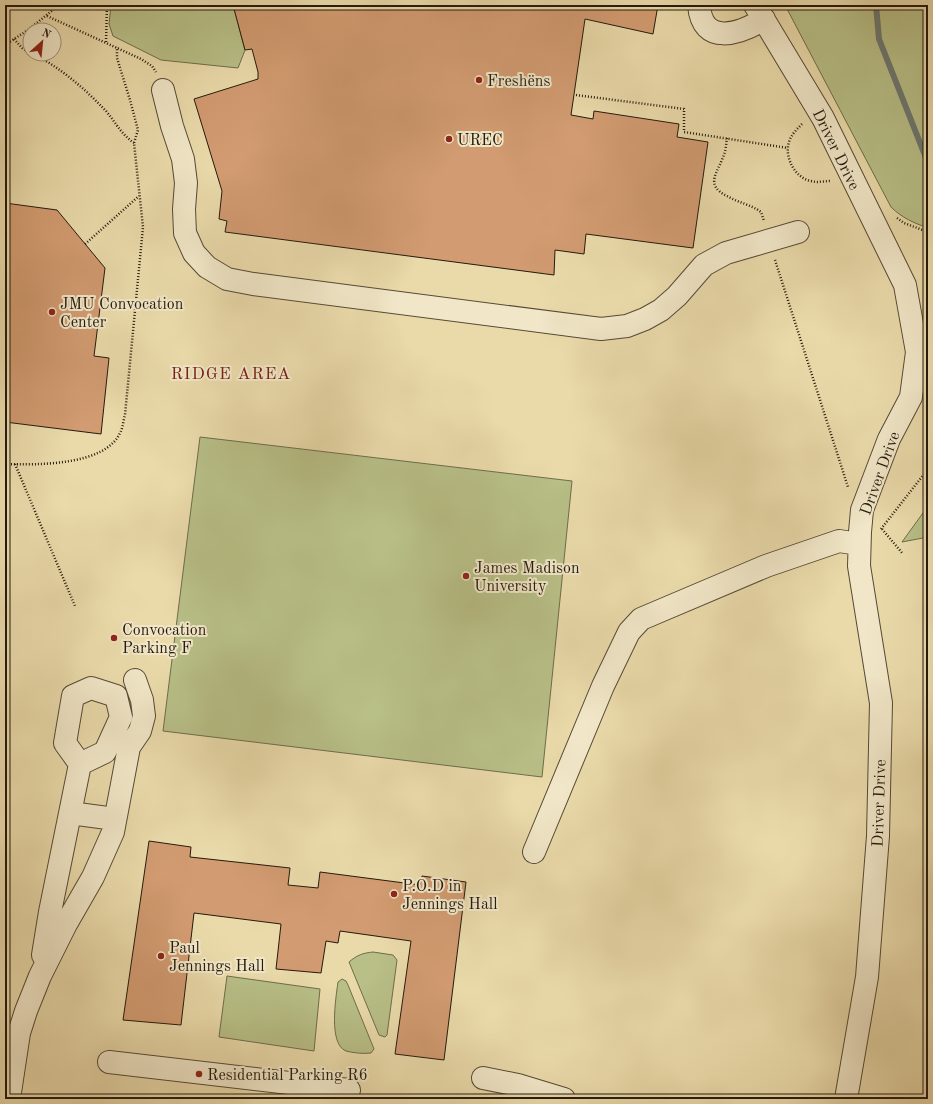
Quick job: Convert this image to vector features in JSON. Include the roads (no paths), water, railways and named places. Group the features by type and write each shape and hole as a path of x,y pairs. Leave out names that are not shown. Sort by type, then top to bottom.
{"street":[{"path":"699,5 703,21 709,28 726,34 751,27 759,12"},
{"name":"Driver Drive","path":"759,12 823,118 905,285 917,352 911,397 889,439 862,510 859,566 881,703 879,828 867,977 846,1099"},
{"path":"163,90 172,126 183,159 186,183 184,209 185,233 194,253 207,267 227,279 252,284 602,329 626,326 645,319 661,310 677,296 704,265 726,253 798,232"},
{"path":"534,852 606,680 629,632 641,619 766,566 839,541 859,544"},
{"path":"9,1099 19,1033 26,1011 40,976 66,924 93,878 112,832 129,747 140,730 144,716 142,700 134,680"},
{"path":"40,976 50,912 80,764"},
{"path":"70,813 115,819"},
{"path":"109,1062 349,1090"},
{"path":"483,1078 518,1085 564,1099"}],"waterway":[{"path":"876,5 879,39 928,163"}],"place":[{"name":"Freshëns","path":"479,80"},
{"name":"UREC","path":"449,139"},
{"name":"JMU Convocation Center","path":"52,312"},
{"name":"James Madison University","path":"466,576"},
{"name":"Convocation Parking F","path":"114,638"},
{"name":"P.O.D in Jennings Hall","path":"394,894"},
{"name":"Paul Jennings Hall","path":"161,956"},
{"name":"Residential Parking R6","path":"199,1074"}],"district":[{"name":"RIDGE AREA","path":"231,373"}]}
